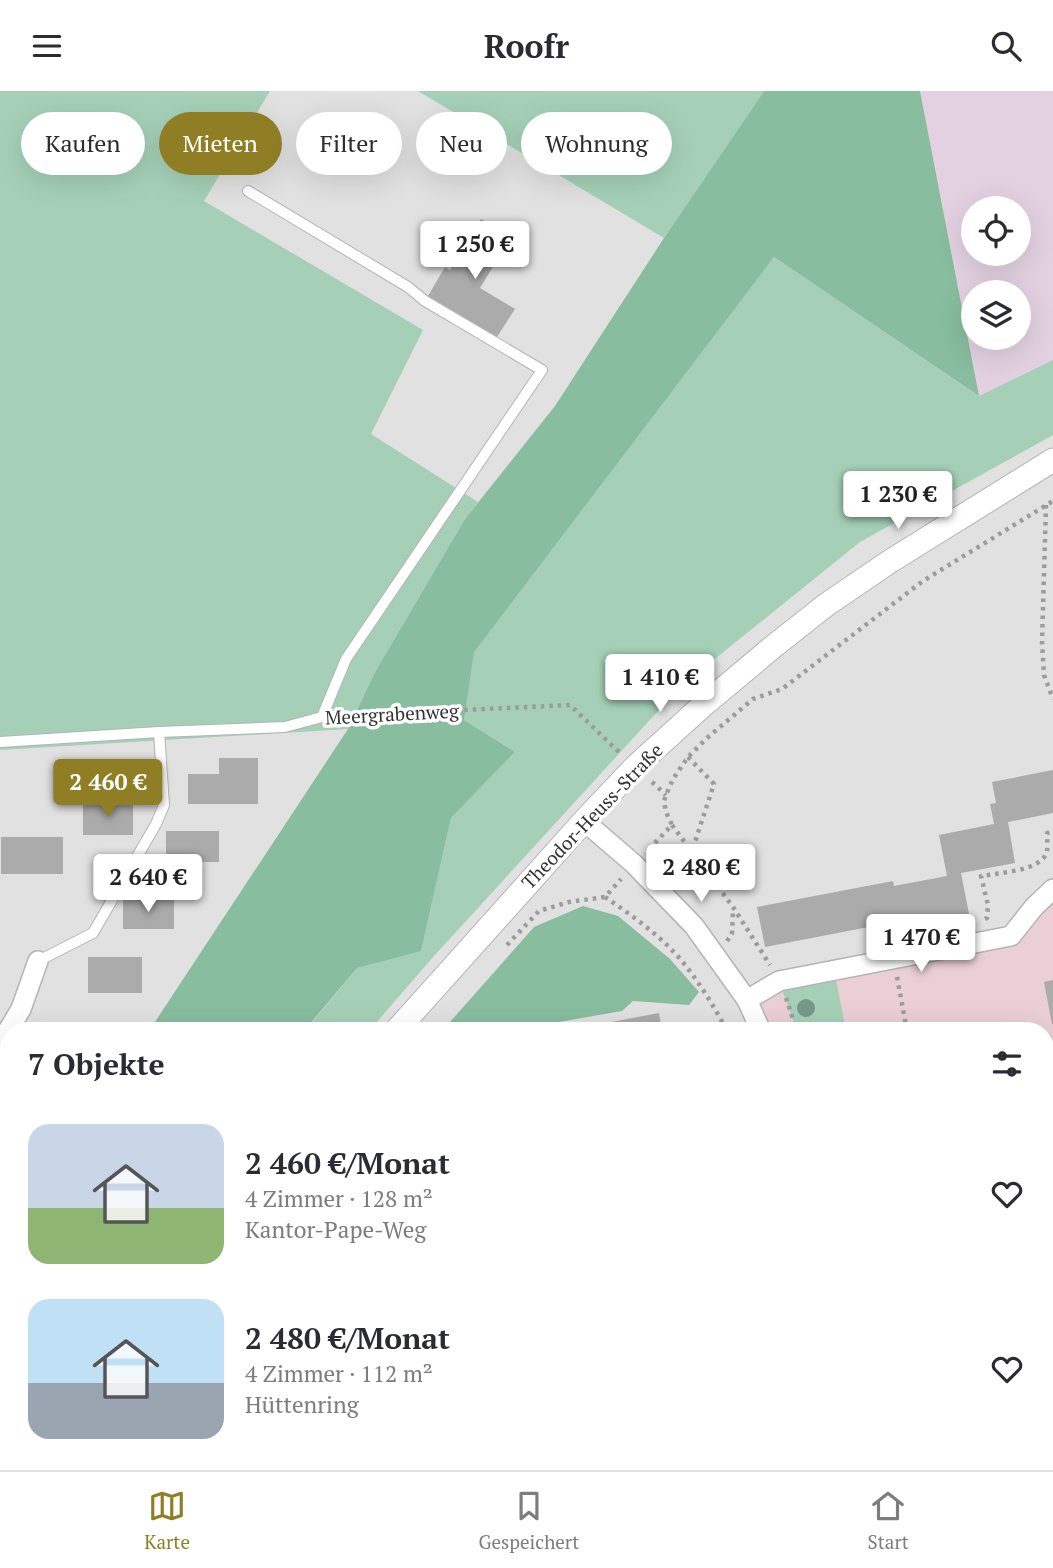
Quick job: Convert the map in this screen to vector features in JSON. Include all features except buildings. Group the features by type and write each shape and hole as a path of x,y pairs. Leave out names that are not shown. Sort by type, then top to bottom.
{"street":[{"name":"Theodor-Heuss-Straße","path":"404,1022 584,821 635,767 700,708 826,605 889,562 1053,460"},
{"path":"584,821 634,864 694,926 747,1000 757,1022"},
{"path":"747,1000 779,981 1012,936 1034,907 1053,889"},
{"path":"13,1022 21,1009 38,961"}],"lane":[{"path":"248,191 542,370 346,659 322,717"},
{"name":"Meergrabenweg","path":"0,742 285,727 322,717"},
{"path":"38,961 93,933 156,824 164,806 159,732"}],"path":[{"path":"692,851 714,784 688,757 707,738 753,699 782,689 922,581 1053,501"},
{"path":"1046,505 1042,642 1044,675 1053,699"},
{"path":"1044,593 1053,590"},
{"name":"Meergrabenweg","path":"322,717 570,705 666,795 688,757"},
{"path":"673,825 733,907 733,934 715,954"},
{"path":"978,926 987,918 988,905 981,876 1026,868 1041,861 1047,852 1047,833 1053,832"},
{"path":"502,951 538,911 569,902 605,897 671,949 722,1022"},
{"path":"893,959 905,1022"}],"shaded area":[{"path":"920,91 1053,91 1053,360 979,396 970,350 1031,350 1031,280 961,280 961,303"},
{"path":"1053,897 1053,1022 757,1022 747,1000 779,981 1011,936"}],"green space":[{"path":"0,91 270,91 257,112 159,112 159,175 220,175 204,201 423,330 371,434 478,502 465,519 375,672 348,729 0,750"},
{"path":"418,91 764,91 664,238 559,175 672,175 672,112 521,112 521,153 507,144 507,112 453,112"},
{"path":"764,91 920,91 961,303 961,350 970,350 979,396 774,257 474,652 464,720 515,752 451,818 421,951 357,968 312,1022 155,1022 348,729 375,672 465,519 555,406"},
{"path":"774,257 979,396 1053,360 1053,435 860,542 680,687 377,1022 312,1022 357,968 421,950 451,818 515,752 464,720 473,652"},
{"path":"583,906 618,916 670,959 699,992 689,1005 633,1001 622,1011 559,1022 450,1022 534,927"},
{"path":"834,969 844,1022 794,1022 779,981"}]}
